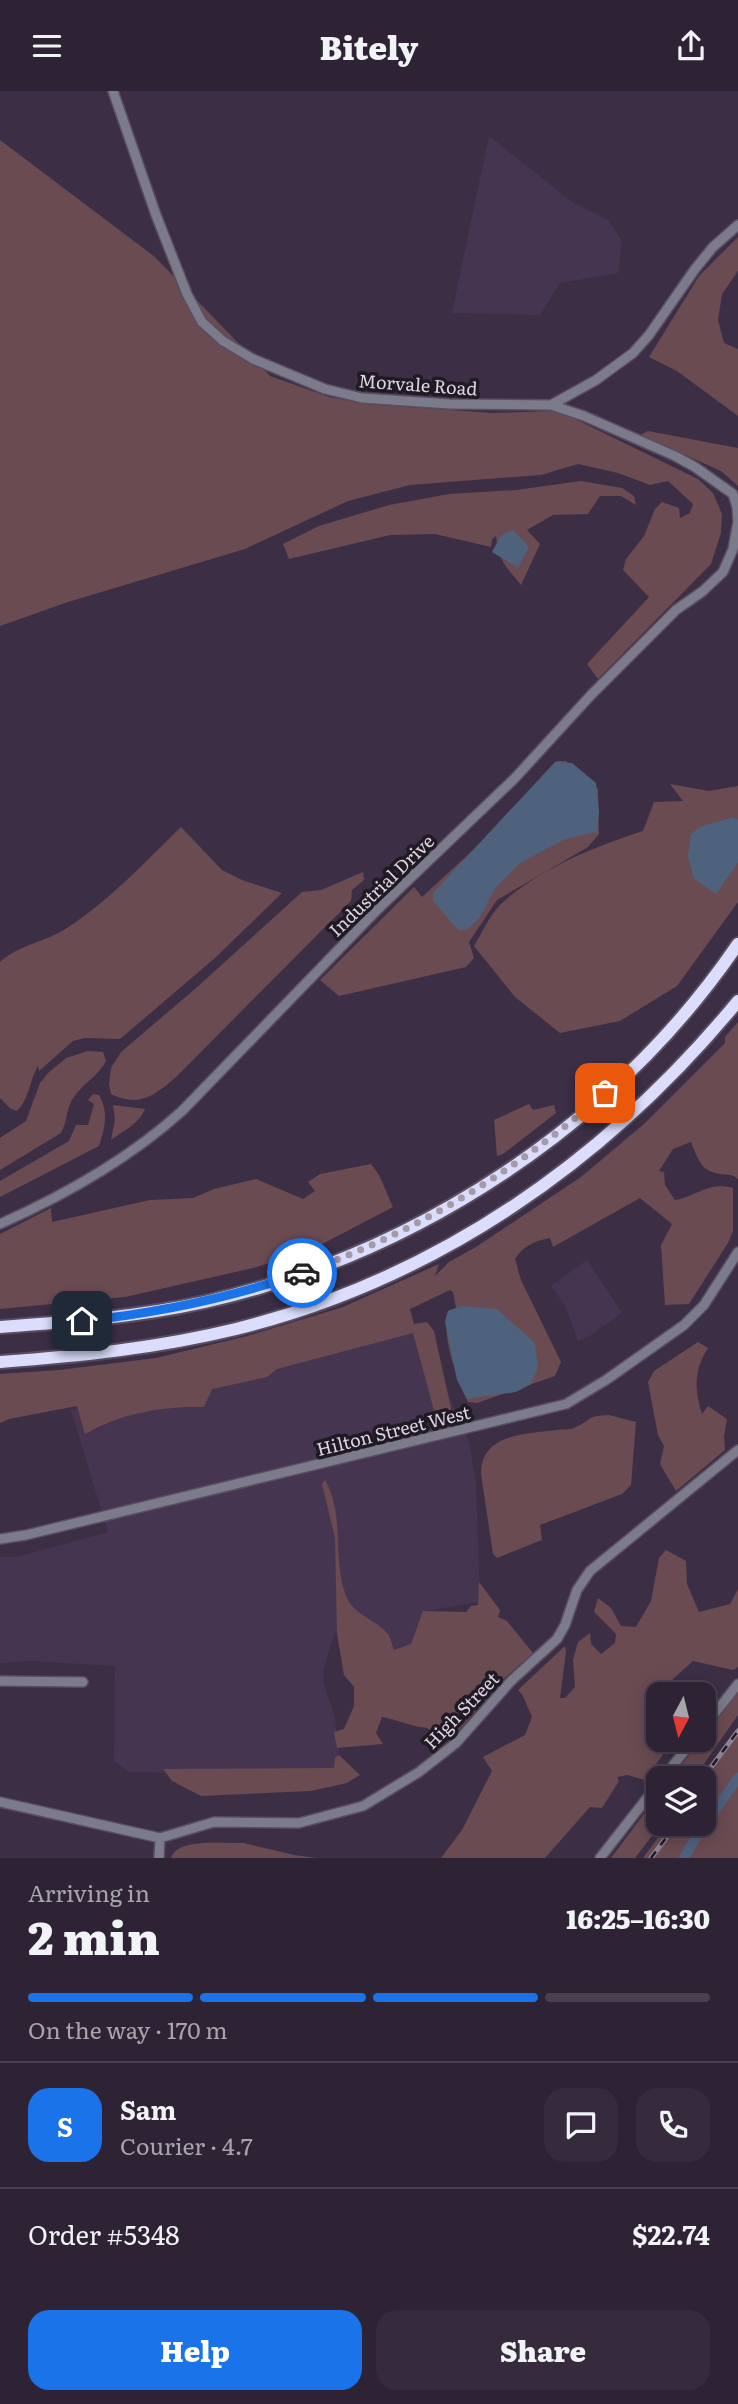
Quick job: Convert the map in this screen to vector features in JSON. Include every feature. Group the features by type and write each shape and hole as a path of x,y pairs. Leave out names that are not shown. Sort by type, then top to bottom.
{"highway":[{"path":"0,1327 114,1318 204,1302 325,1265 409,1228 490,1182 570,1125 659,1040 721,969 738,944"},
{"path":"0,1361 115,1352 238,1328 333,1298 419,1261 485,1224 583,1157 665,1084 738,1001"}],"street":[{"name":"Morvale Road","path":"113,91 156,215 187,294 202,322 223,341 253,359 324,389 362,398 449,404 551,405 596,380 633,353 649,335 695,268 713,247 738,225"},
{"name":"Industrial Drive","path":"0,1224 113,1164 148,1140 182,1111 365,922 515,778 591,695 676,610 704,591 723,572 733,549 738,521 733,494 675,456 551,405"},
{"name":"Hilton Street West","path":"0,1539 131,1510 566,1404 596,1387 684,1325 704,1305 738,1252"},
{"name":"High Street","path":"0,1802 160,1838 214,1822 299,1823 363,1806 397,1787 456,1743 511,1681 557,1639 565,1625 577,1590 590,1571 738,1450"},
{"path":"0,1681 83,1682"},
{"path":"716,1712 738,1684"},
{"path":"673,1766 684,1752"},
{"path":"600,1858 646,1799"},
{"path":"159,1858 160,1838"}],"shaded area":[{"path":"489,136 572,202 608,220 622,241 618,273 560,283 540,315 452,313"},
{"path":"0,140 155,257 270,376 329,397 367,404 492,413 554,411 698,479 713,493 722,514 721,533 711,564 598,679 587,664 649,597 623,570 626,559 644,536 655,509 662,502 679,508 680,518 690,513 693,504 668,481 650,485 618,473 578,464 541,475 410,485 348,501 245,549 68,602 0,626"},
{"path":"738,237 738,271 722,294 718,320 724,343 738,349 738,416 677,371 649,357 699,276"},
{"path":"648,431 738,448 738,486 721,471 640,435"},
{"path":"581,481 622,488 634,496 636,505 621,496 600,496 588,514 553,515 527,530 540,544 521,585 501,558 496,536 492,539 491,547 435,534 390,535 289,559 283,544 319,526 389,505 449,494 516,490"},
{"path":"557,761 566,761 598,789 599,834 588,847 497,900 469,942 474,958 466,967 339,996 320,980 414,887 422,897 486,838"},
{"path":"670,784 709,791 738,786 738,819 734,817 738,902 677,986 620,1021 560,1033 515,997 474,946 496,909 515,892 567,861 643,831 654,802 683,801"},
{"path":"181,827 222,870 242,880 282,893 215,958 120,1039 84,1038 73,1041 39,1071 38,1066 21,1106 17,1111 11,1109 0,1098 0,962 16,951 59,933 83,917 127,880"},
{"path":"363,872 364,880 352,890 351,901 176,1077 154,1094 139,1100 111,1094 111,1068 121,1052 302,892 321,890"},
{"path":"738,1022 738,1179 732,1175 709,1171 698,1159 691,1142 673,1149 659,1171 664,1172 665,1185 675,1200 717,1186 733,1188 733,1231 689,1304 665,1305 661,1245 672,1224 640,1198 553,1247 550,1238 530,1244 515,1259 521,1280 561,1362 555,1376 477,1403 468,1402 448,1345 448,1311 456,1308 453,1292 450,1290 410,1309 414,1324 427,1322 434,1331 451,1408 448,1421 438,1425 413,1333 277,1369 267,1377 212,1389 204,1407 143,1412 113,1421 85,1434 77,1406 0,1423 0,1374 156,1358 247,1336 343,1307 439,1264 435,1276 449,1262 581,1177 644,1124 725,1043 725,1037"},
{"path":"88,1051 103,1052 106,1061 72,1100 61,1133 0,1170 0,1138 26,1121 40,1083 66,1058"},
{"path":"93,1094 99,1095 105,1114 99,1146 0,1197 0,1181 69,1141 76,1125 88,1125 94,1104 88,1100"},
{"path":"529,1104 533,1110 554,1105 556,1113 497,1156 494,1120"},
{"path":"113,1105 145,1109 135,1123 111,1140 115,1120"},
{"path":"371,1164 379,1175 393,1207 309,1251 253,1268 125,1297 0,1309 0,1234 51,1208 52,1222 150,1200 193,1198 214,1189 256,1179 303,1199 315,1191 308,1182 320,1174"},
{"path":"587,1260 622,1313 578,1341 566,1307 551,1286"},
{"path":"406,1325 421,1334 469,1442 476,1484 480,1602 424,1611 411,1647 393,1653 341,1622 331,1643 323,1671 324,1684 335,1718 341,1776 130,1772 114,1761 115,1666 31,1661 0,1663 0,1557 17,1557 108,1532 71,1410 273,1369"},
{"path":"698,1342 708,1348 698,1372 699,1405 702,1414 708,1406 727,1419 725,1450 676,1491 660,1464 664,1446 658,1435 648,1382 654,1371"},
{"path":"609,1415 636,1422 631,1485 622,1494 540,1525 542,1540 497,1558 493,1554 481,1474 483,1461 489,1450 508,1438 572,1429 592,1417"},
{"path":"325,1480 335,1508 342,1584 347,1598 355,1609 388,1634 394,1650 411,1644 423,1611 466,1612 471,1606 478,1605 479,1582 500,1610 498,1617 507,1621 533,1653 501,1681 454,1736 443,1741 433,1739 428,1728 382,1717 376,1733 383,1744 337,1748 334,1732 344,1729 354,1706 354,1687 344,1675 337,1634 335,1538 322,1484"},
{"path":"666,1550 686,1561 687,1584 699,1612 730,1604 738,1589 738,1667 733,1670 693,1661 672,1682 646,1682 646,1752 665,1752 655,1766 646,1766 645,1780 627,1775 617,1777 619,1781 602,1808 590,1807 545,1858 441,1858 462,1830 492,1771 483,1757 525,1735 532,1717 518,1690 565,1646 560,1698 565,1698 575,1687 573,1660 578,1642 590,1633 591,1644 601,1654 615,1643 616,1634 594,1612 598,1598 611,1608 621,1626 636,1627 651,1601 659,1558"},
{"path":"738,1692 738,1715 716,1746 716,1720"},
{"path":"738,1731 738,1858 643,1858 659,1836 716,1836 716,1766 712,1766"},
{"path":"692,1752 712,1752 702,1766 680,1766"},
{"path":"339,1755 360,1775 347,1783 311,1791 201,1796 172,1781 163,1769 334,1768 335,1758"},
{"path":"646,1811 646,1836 652,1836 635,1858 611,1858"},
{"path":"244,1843 317,1858 171,1858 175,1851 192,1844"}],"water":[{"path":"513,530 529,547 518,568 492,552 501,535"},
{"path":"555,762 572,763 596,783 599,812 597,832 565,839 520,863 495,888 480,917 467,930 458,930 433,901 433,893"},
{"path":"734,817 738,819 738,863 716,894 694,879 688,856 691,834 700,827"},
{"path":"462,1306 497,1309 535,1343 538,1368 531,1384 516,1392 467,1399 457,1380 445,1322 448,1311"}],"waterway":[{"path":"684,1858 738,1778"}],"railway":[{"path":"712,1766 738,1731"},
{"path":"651,1858 667,1836"}],"way so far":[{"path":"302,1273 380,1242 464,1198 544,1145 605,1093"}],"route":[{"path":"82,1321 204,1302 302,1273"}]}
